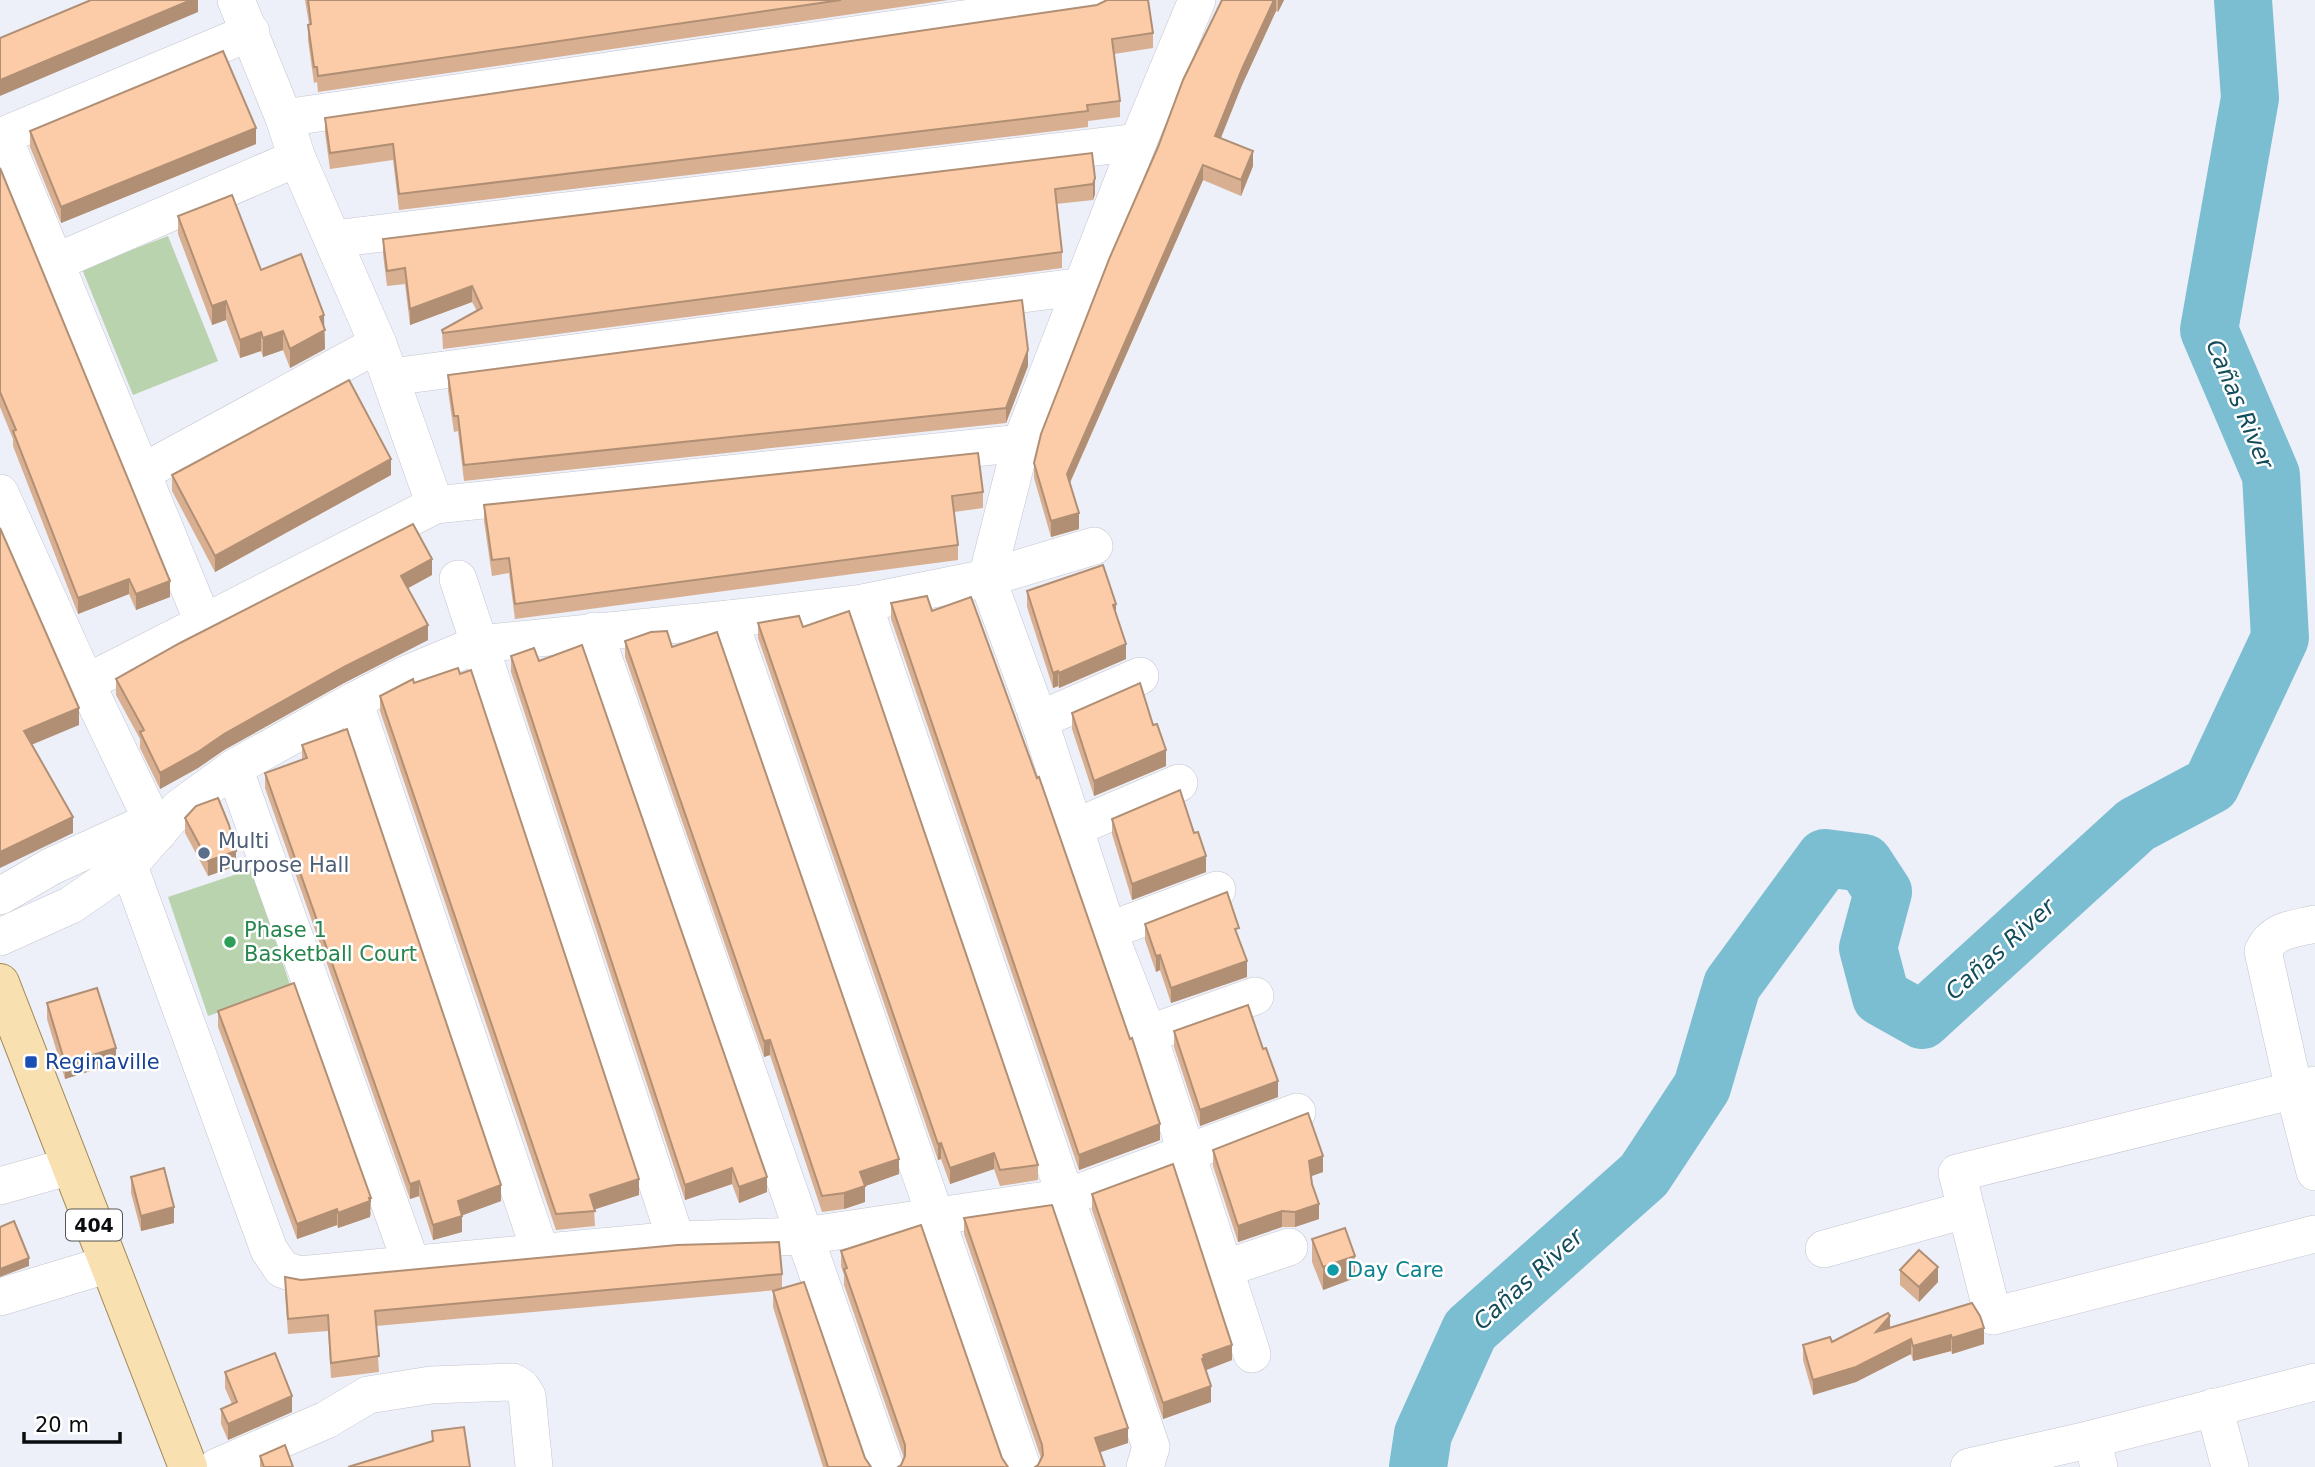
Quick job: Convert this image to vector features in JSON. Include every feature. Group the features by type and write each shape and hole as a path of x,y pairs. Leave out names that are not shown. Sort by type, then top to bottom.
{"main road":[{"name":"404","path":"0,983 188,1467"}],"street":[{"path":"284,118 1094,0"},
{"path":"1197,0 1138,142 1021,443 987,578 1039,720 1108,931 1148,1034 1252,1354"},
{"path":"204,624 56,262 1,136 243,16 297,158 384,360 435,505"},
{"path":"333,239 1138,142"},
{"path":"56,262 297,158"},
{"path":"143,472 384,360 1083,286"},
{"path":"86,683 435,505 1021,443"},
{"path":"0,493 86,683 163,821"},
{"path":"0,937 71,905 124,850 234,768 407,674 479,644 863,603 987,578 1094,546"},
{"path":"458,579 676,1240"},
{"path":"863,603 1152,1447 1144,1467"},
{"path":"729,619 1022,1467"},
{"path":"594,631 885,1467"},
{"path":"1039,720 1140,677"},
{"path":"354,701 540,1251"},
{"path":"234,768 411,1264"},
{"path":"1074,828 1179,783"},
{"path":"124,850 269,1250 282,1269 299,1275 676,1240 804,1237 1067,1197 1297,1112"},
{"path":"0,896 52,866 124,850"},
{"path":"1108,931 1217,890"},
{"path":"2315,924 2282,932 2268,940 2263,951 2304,1087 2315,1172"},
{"path":"1148,1034 1255,996"},
{"path":"2304,1087 1956,1173 1993,1316 2315,1234"},
{"path":"0,1186 71,1166"},
{"path":"1824,1249 1965,1210"},
{"path":"1223,1269 1289,1247"},
{"path":"0,1297 109,1265"},
{"path":"217,1467 326,1420 368,1395 431,1385 513,1382 521,1387 527,1396 534,1467"},
{"path":"1969,1467 2095,1453 2214,1407 2315,1382"},
{"path":"2214,1407 2230,1467"}],"green space":[{"path":"168,236 218,361 133,395 82,269"},
{"name":"Phase 1 Basketball Court","path":"252,869 291,988 208,1016 168,897"}],"building":[{"path":"91,0 191,0 0,80 0,38"},
{"path":"308,0 841,0 318,76 317,67 314,67 308,25 311,24"},
{"path":"1107,0 1148,0 1153,33 1112,39 1120,101 1087,105 1088,111 399,194 393,144 330,153 325,118 1097,5"},
{"path":"1222,0 1274,0 1215,136 1253,151 1241,180 1203,165 1067,474 1079,513 1051,521 1034,463 1041,434 1183,80"},
{"path":"223,51 256,128 61,207 30,131"},
{"path":"1092,153 1095,178 1093,184 1055,189 1062,252 443,333 442,330 482,308 472,286 410,309 405,268 387,271 383,239"},
{"path":"0,168 170,581 136,594 129,579 78,598 0,392"},
{"path":"232,195 261,270 301,254 324,315 320,317 325,330 290,349 283,331 263,338 261,332 240,340 226,301 212,306 178,216"},
{"path":"1022,300 1028,350 1006,408 464,465 458,416 454,416 448,375"},
{"path":"349,380 391,459 215,556 172,475"},
{"path":"978,453 983,492 952,496 958,545 515,604 509,558 492,560 484,505"},
{"path":"413,524 432,559 401,576 428,625 344,667 160,773 140,732 144,730 116,679 180,643"},
{"path":"0,528 79,708 24,731 73,817 0,852"},
{"path":"1103,565 1126,644 1059,673 1053,673 1027,591"},
{"path":"927,596 932,611 971,597 1037,778 1039,777 1160,1124 1079,1155 891,603"},
{"path":"849,611 1038,1165 1000,1170 994,1153 950,1168 941,1143 938,1144 758,623 799,616 803,627"},
{"path":"667,631 672,647 717,632 899,1159 860,1172 865,1186 822,1196 770,1040 764,1041 625,641 651,632"},
{"path":"582,645 767,1177 739,1187 732,1168 685,1185 511,656 534,648 539,661"},
{"path":"458,668 460,674 471,670 639,1179 590,1195 595,1211 556,1214 380,696 413,679 414,683"},
{"path":"1140,683 1153,725 1157,724 1166,750 1094,781 1072,713"},
{"path":"347,729 501,1185 458,1201 462,1216 433,1225 419,1181 410,1184 265,773 307,758 302,745"},
{"path":"1180,790 1194,833 1198,832 1206,856 1132,884 1112,819"},
{"path":"218,798 236,851 208,861 185,818 196,806"},
{"path":"1227,892 1239,928 1235,929 1247,961 1171,988 1160,955 1156,956 1145,924"},
{"path":"294,983 371,1198 370,1201 338,1213 337,1209 297,1224 218,1011"},
{"path":"97,988 116,1048 65,1063 47,1003"},
{"path":"1248,1005 1263,1049 1266,1048 1278,1081 1200,1110 1174,1031"},
{"path":"1308,1113 1323,1156 1309,1161 1312,1184 1319,1204 1295,1212 1282,1211 1238,1226 1213,1150"},
{"path":"1173,1164 1232,1345 1203,1355 1211,1386 1163,1403 1092,1194"},
{"path":"164,1168 174,1207 141,1216 131,1177"},
{"path":"1052,1205 1128,1428 1095,1438 1105,1467 1035,1467 1043,1455 1042,1445 964,1218"},
{"path":"14,1221 29,1258 0,1269 0,1227"},
{"path":"921,1225 1002,1458 1008,1467 898,1467 905,1456 905,1445 844,1269 847,1268 841,1251"},
{"path":"1345,1228 1355,1256 1323,1267 1312,1239"},
{"path":"779,1242 782,1274 375,1311 379,1356 331,1363 328,1315 288,1319 285,1277 301,1280 677,1245"},
{"path":"1919,1250 1938,1267 1919,1287 1900,1270"},
{"path":"804,1282 865,1458 871,1467 828,1467 773,1291"},
{"path":"1972,1303 1984,1328 1913,1346 1911,1339 1856,1367 1813,1380 1803,1345 1830,1337 1832,1342 1888,1313 1890,1316 1876,1332"},
{"path":"275,1353 292,1396 228,1424 221,1409 237,1402 225,1372"},
{"path":"464,1427 470,1467 348,1467 433,1441 432,1431"},
{"path":"285,1445 293,1467 264,1467 260,1456"}],"waterway":[{"name":"Cañas River","path":"1418,1467 1423,1434 1470,1330 1644,1175 1702,1087 1732,985 1825,858 1864,863 1883,892 1868,948 1881,997 1922,1020 2136,825 2211,785 2280,638 2271,475 2209,330 2250,98 2243,0"}],"place":[{"name":"Multi Purpose Hall","path":"204,853"},
{"name":"Phase 1 Basketball Court","path":"230,942"},
{"name":"Reginaville","path":"31,1062"},
{"name":"Day Care","path":"1333,1270"}]}
